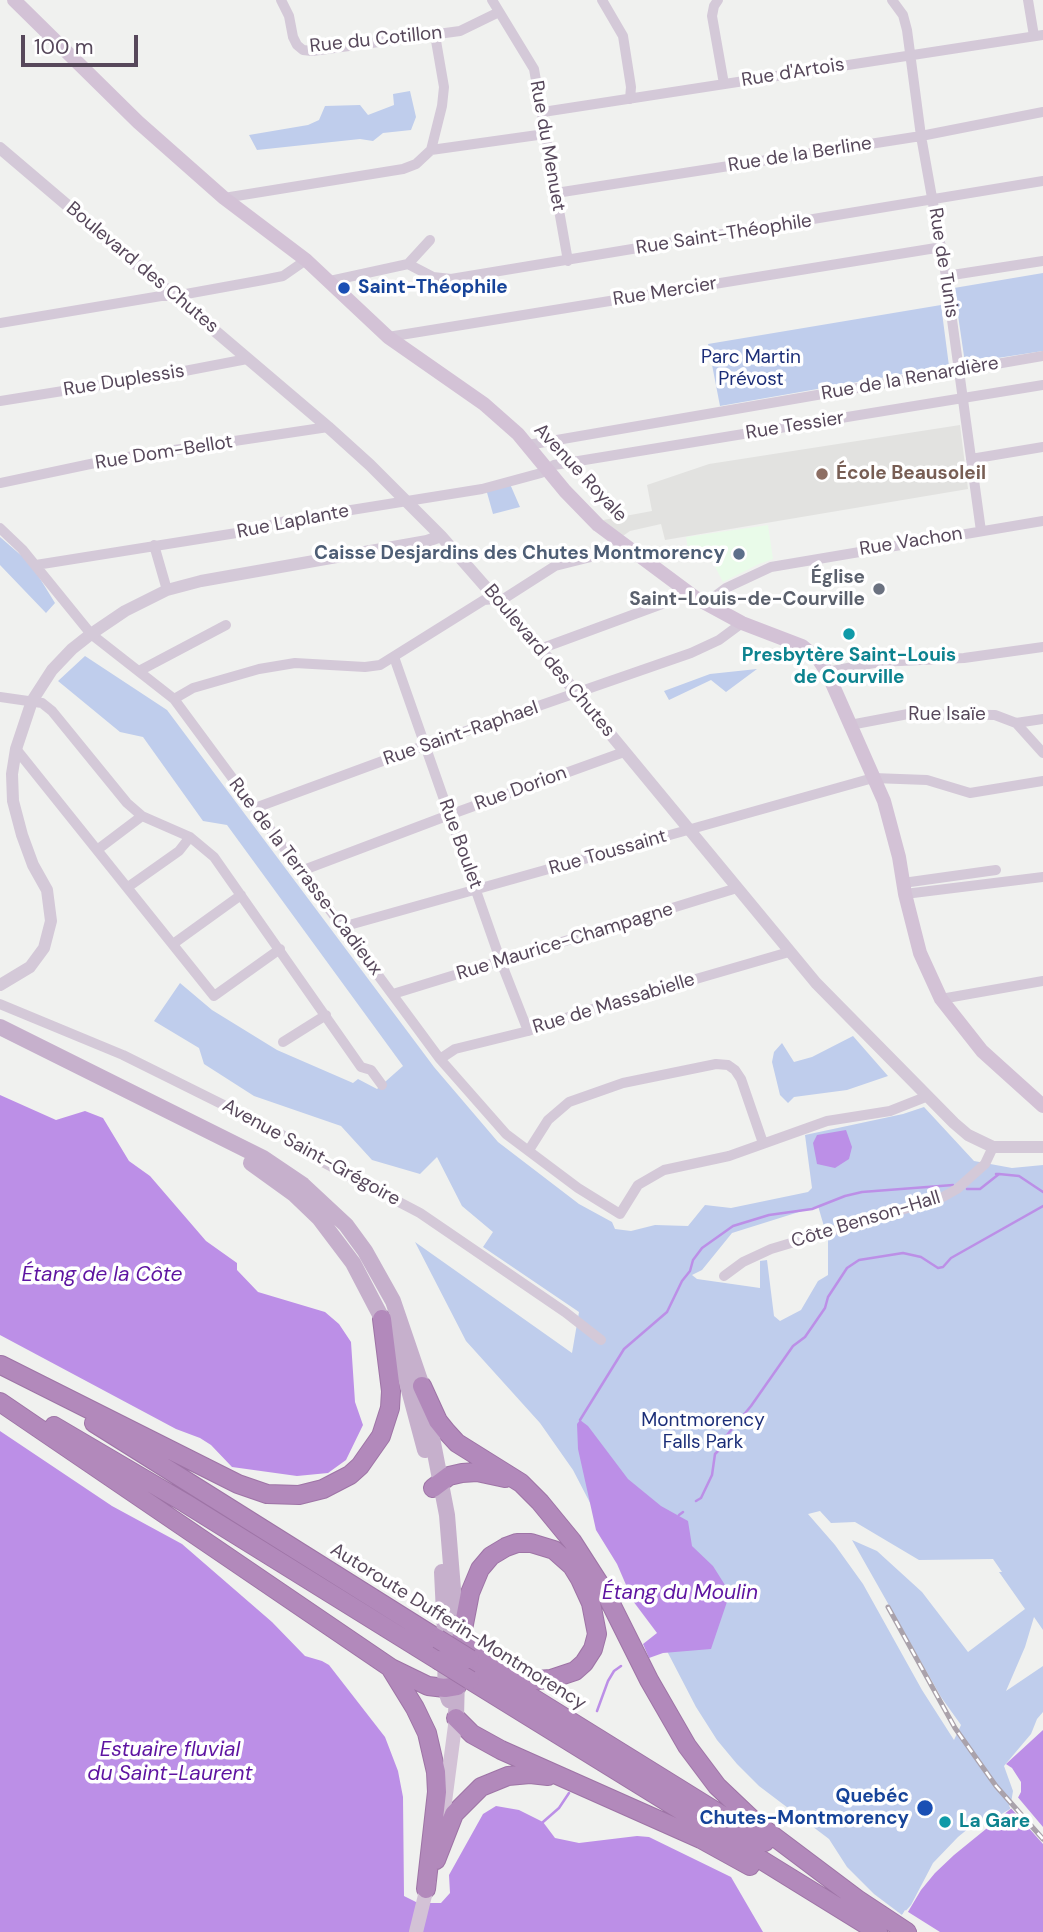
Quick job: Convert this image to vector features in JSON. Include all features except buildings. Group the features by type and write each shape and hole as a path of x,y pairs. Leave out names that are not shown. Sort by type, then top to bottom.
{"highway":[{"path":"0,1365 238,1484 267,1494 299,1495 323,1489 350,1475 360,1466 381,1436 390,1408 391,1391 382,1319"},
{"path":"0,1365 233,1509 310,1550 466,1653 517,1674 536,1679 551,1679 575,1671 593,1649 597,1634 591,1603 572,1566 554,1550 531,1543 517,1543 491,1556 480,1569 471,1592 466,1653"},
{"path":"422,1386 438,1421 457,1443 521,1483 555,1519 606,1594 649,1680 700,1765 737,1807 857,1899"},
{"name":"Autoroute Dufferin-Montmorency","path":"0,1394 185,1503 438,1660 457,1684 888,1930"},
{"path":"0,1402 391,1668 421,1684 457,1684"},
{"path":"437,1484 463,1473 477,1472 521,1483"},
{"name":"Autoroute Dufferin-Montmorency","path":"466,1653 857,1899 888,1930"},
{"path":"391,1668 427,1733 436,1772 437,1792 426,1889"},
{"path":"456,1718 486,1743 701,1839 888,1930"},
{"path":"426,1889 454,1814 481,1787 520,1774 552,1776 580,1784"}],"main road":[{"name":"Avenue Royale","path":"14,0 138,122 225,198 306,260 388,337 484,404 528,445 590,517 624,546 688,593 742,623 802,646 819,660 827,672 884,801 920,953 942,999 982,1051 1041,1099"},
{"path":"0,1027 263,1158 303,1185 346,1225 365,1251 393,1301 422,1386 466,1653 457,1684 456,1718 444,1819 416,1932"},
{"path":"197,1127 277,1181 319,1218 353,1263 382,1319 405,1375 437,1484 446,1654 457,1684"}],"street":[{"name":"Rue du Cotillon","path":"281,0 289,16 292,37 303,50 312,51 435,35 473,27 499,12"},
{"name":"Rue du Menuet","path":"492,0 534,69 568,261"},
{"path":"602,0 623,36 631,87 630,99"},
{"path":"718,0 712,16 724,84"},
{"name":"Rue de Tunis","path":"892,0 903,15 910,55 942,247 981,531"},
{"path":"1028,0 1039,35"},
{"path":"225,198 403,169 416,164 431,150 442,106 443,88 435,35"},
{"name":"Rue d'Artois","path":"542,112 1039,35"},
{"name":"Rue de la Berline","path":"556,193 922,136 1043,112"},
{"path":"431,150 545,134"},
{"name":"Boulevard des Chutes","path":"0,148 328,427 441,536 540,649 816,983 968,1135 993,1147 1043,1147"},
{"name":"Rue Saint-Théophile","path":"408,264 433,277 450,279 1043,181"},
{"path":"330,281 408,264 430,240"},
{"name":"Rue Mercier","path":"388,337 942,247"},
{"path":"0,323 284,276 306,260"},
{"path":"946,276 1043,261"},
{"name":"Rue de la Renardière","path":"528,445 1043,356"},
{"name":"Rue Duplessis","path":"0,401 247,359"},
{"name":"Rue Tessier","path":"548,468 1043,385"},
{"name":"Rue Dom-Bellot","path":"0,483 114,459 328,427"},
{"path":"971,458 1043,447"},
{"name":"Rue Laplante","path":"36,565 249,531 289,520 482,489 541,473 548,468"},
{"name":"Rue Vachon","path":"706,603 726,588 771,567 1043,521"},
{"name":"Rue de la Terrasse-Cadieux","path":"0,528 36,565 91,634 174,699 440,1059 506,1134 578,1188 620,1214 638,1185 649,1177 664,1170 729,1156 763,1143"},
{"path":"0,985 30,967 44,948 51,921 47,890 33,865 13,801 12,774 16,749 32,701 52,670 91,634 125,611 167,590 201,581 426,541 441,536"},
{"path":"154,545 167,590"},
{"path":"174,699 193,688 259,669 295,663 365,667 380,665 484,600 505,598 555,566 611,552 624,546"},
{"path":"540,649 688,593"},
{"name":"Rue Saint-Raphael","path":"255,808 691,653 719,640 742,623"},
{"path":"139,671 226,625"},
{"path":"827,672 879,662 964,658 1043,647"},
{"name":"Rue Boulet","path":"394,657 501,962 528,1031"},
{"path":"0,697 42,703 52,711 127,803 142,816 190,837 214,857 361,1067 371,1070 382,1085"},
{"name":"Rue Isaïe","path":"850,725 908,714 995,715 1016,723 1043,719"},
{"path":"1016,723 1043,753"},
{"path":"16,749 214,996 280,949"},
{"name":"Rue Dorion","path":"301,871 624,752"},
{"name":"Rue Toussaint","path":"342,927 873,778 927,780 970,793 1043,781"},
{"path":"97,850 142,816"},
{"path":"128,887 179,851 190,837"},
{"path":"904,889 996,870"},
{"path":"904,889 1043,877"},
{"name":"Rue Maurice-Champagne","path":"393,994 737,888"},
{"path":"173,944 241,894"},
{"name":"Rue de Massabielle","path":"440,1059 455,1049 528,1031 589,1010 789,952"},
{"path":"942,999 1043,981"},
{"name":"Avenue Saint-Grégoire","path":"0,1004 123,1055 278,1132 317,1159 420,1213 565,1312 601,1340"},
{"path":"283,1042 326,1015"},
{"path":"529,1150 548,1120 569,1102 623,1083 716,1064 728,1065 741,1079 763,1143 827,1121 890,1111 928,1096"},
{"name":"Côte Benson-Hall","path":"724,1276 743,1262 771,1248 941,1198 957,1189 985,1164 993,1147"}],"shaded area":[{"name":"École Beausoleil","path":"960,425 968,489 665,540 661,524 630,531 620,538 598,521 652,511 647,485 709,464"},
{"path":"768,525 773,559 723,582 709,555 689,555 686,537"}],"green space":[{"path":"410,91 416,117 411,130 383,133 373,141 360,139 257,150 249,135 308,125 319,120 325,106 360,105 368,115 394,105 393,94"},
{"path":"1043,273 1043,351 965,363 954,288"},
{"name":"Parc Martin Prévost","path":"941,305 949,366 720,406 708,344"},
{"path":"510,484 520,507 493,514 486,489"},
{"path":"0,537 31,564 55,603 46,613 0,565"},
{"name":"Montmorency Falls Park","path":"85,656 167,710 434,1067 498,1142 579,1204 612,1222 615,1229 631,1231 655,1225 688,1226 705,1205 731,1208 808,1192 812,1188 805,1135 924,1107 974,1161 1012,1168 1043,1165 1043,1630 1034,1617 1025,1647 1006,1691 1043,1666 1043,1712 1031,1734 1004,1766 1013,1791 1010,1809 988,1822 969,1828 958,1837 933,1863 911,1905 902,1915 874,1894 847,1867 829,1839 759,1786 717,1740 696,1707 573,1470 540,1423 466,1341 415,1242 572,1353 579,1312 483,1247 493,1232 462,1206 437,1157 420,1174 372,1160 341,1126 254,1096 204,1064 199,1048 154,1021 180,983 212,1010 277,1050 353,1083 358,1079 377,1089 403,1066 227,825 203,821 143,737 120,732 58,681","holes":["818,1206 828,1240 828,1275 818,1281 801,1310 780,1321 774,1316 767,1260 760,1261 760,1288 697,1279 692,1275 702,1270 732,1233","820,1511 831,1523 855,1522 919,1560 993,1559 1025,1609 968,1652 922,1592 877,1551 852,1540 941,1697 961,1725 954,1740 922,1690 863,1584 808,1514"]},
{"path":"757,669 726,692 711,680 669,700 664,691 710,674"},
{"path":"853,1036 888,1076 847,1090 794,1097 788,1103 780,1095 772,1062 774,1052 782,1043 794,1062 812,1057"}],"water":[{"name":"Étang de la Côte","path":"0,1095 56,1120 85,1111 103,1118 129,1161 150,1176 206,1241 237,1263 237,1270 258,1292 325,1312 339,1324 351,1342 355,1402 363,1425 346,1460 328,1473 297,1476 232,1467 211,1445 200,1438 176,1429 0,1335"},
{"path":"846,1130 852,1147 849,1159 835,1168 817,1164 813,1143 817,1135"},
{"name":"Étang du Moulin","path":"580,1420 588,1426 628,1479 661,1506 688,1521 692,1546 713,1566 730,1593 711,1649 663,1653 649,1658 643,1644 657,1633 633,1601 617,1564 596,1530 578,1449 577,1424"},
{"name":"Estuaire fluvial du Saint-Laurent","path":"0,1431 112,1506 182,1544 272,1622 305,1656 329,1665 385,1737 398,1771 403,1797 404,1896 418,1903 441,1903 450,1893 449,1875 483,1814 496,1806 519,1810 543,1822 555,1838 579,1843 649,1837 731,1877 763,1932 0,1932"},
{"path":"1043,1730 1043,1932 896,1932 921,1890 935,1873 1013,1807 1021,1792 1021,1782 1006,1764"}],"pier":[{"path":"1016,1795 1043,1827 1043,1844 1009,1806"},
{"path":"905,1910 940,1932 892,1932"}],"waterway":[{"path":"967,1189 980,1189 999,1174 996,1174"},
{"path":"999,1174 1019,1176 1043,1192"},
{"path":"580,1420 624,1349 667,1312 690,1271 693,1260 702,1248 733,1226 769,1215 812,1209 862,1192 953,1185"},
{"path":"696,1501 701,1498 712,1475 715,1454 727,1435 793,1346 805,1337 847,1268 859,1260 903,1253 921,1257 938,1268 943,1267 951,1258 1043,1206"},
{"path":"679,1515 683,1512"},
{"path":"597,1711 608,1681 621,1666"},
{"path":"543,1822 559,1808 569,1793"}],"railway":[{"path":"888,1607 955,1728 996,1786 1043,1839"}],"place":[{"name":"Saint-Théophile","path":"344,288"},
{"name":"École Beausoleil","path":"822,474"},
{"name":"Caisse Desjardins des Chutes Montmorency","path":"739,554"},
{"name":"Église Saint-Louis-de-Courville","path":"879,589"},
{"name":"Presbytère Saint-Louis de Courville","path":"849,634"},
{"name":"Quebéc Chutes-Montmorency","path":"925,1808"},
{"name":"La Gare","path":"945,1822"}]}
